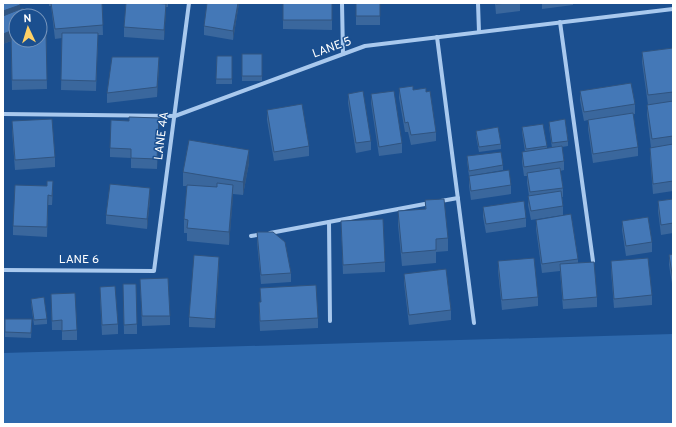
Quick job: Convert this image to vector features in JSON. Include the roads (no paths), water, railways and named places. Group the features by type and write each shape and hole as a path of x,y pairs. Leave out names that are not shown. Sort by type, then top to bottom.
{"street":[{"name":"LANE 4A","path":"154,271 189,3"},
{"path":"342,3 344,54"},
{"path":"478,3 479,32"},
{"name":"LANE 5","path":"3,114 175,116 365,46 673,9"},
{"path":"560,22 593,261"},
{"path":"437,37 474,323"},
{"path":"251,236 458,198"},
{"path":"329,222 330,322"},
{"name":"LANE 6","path":"3,270 154,271"}]}
